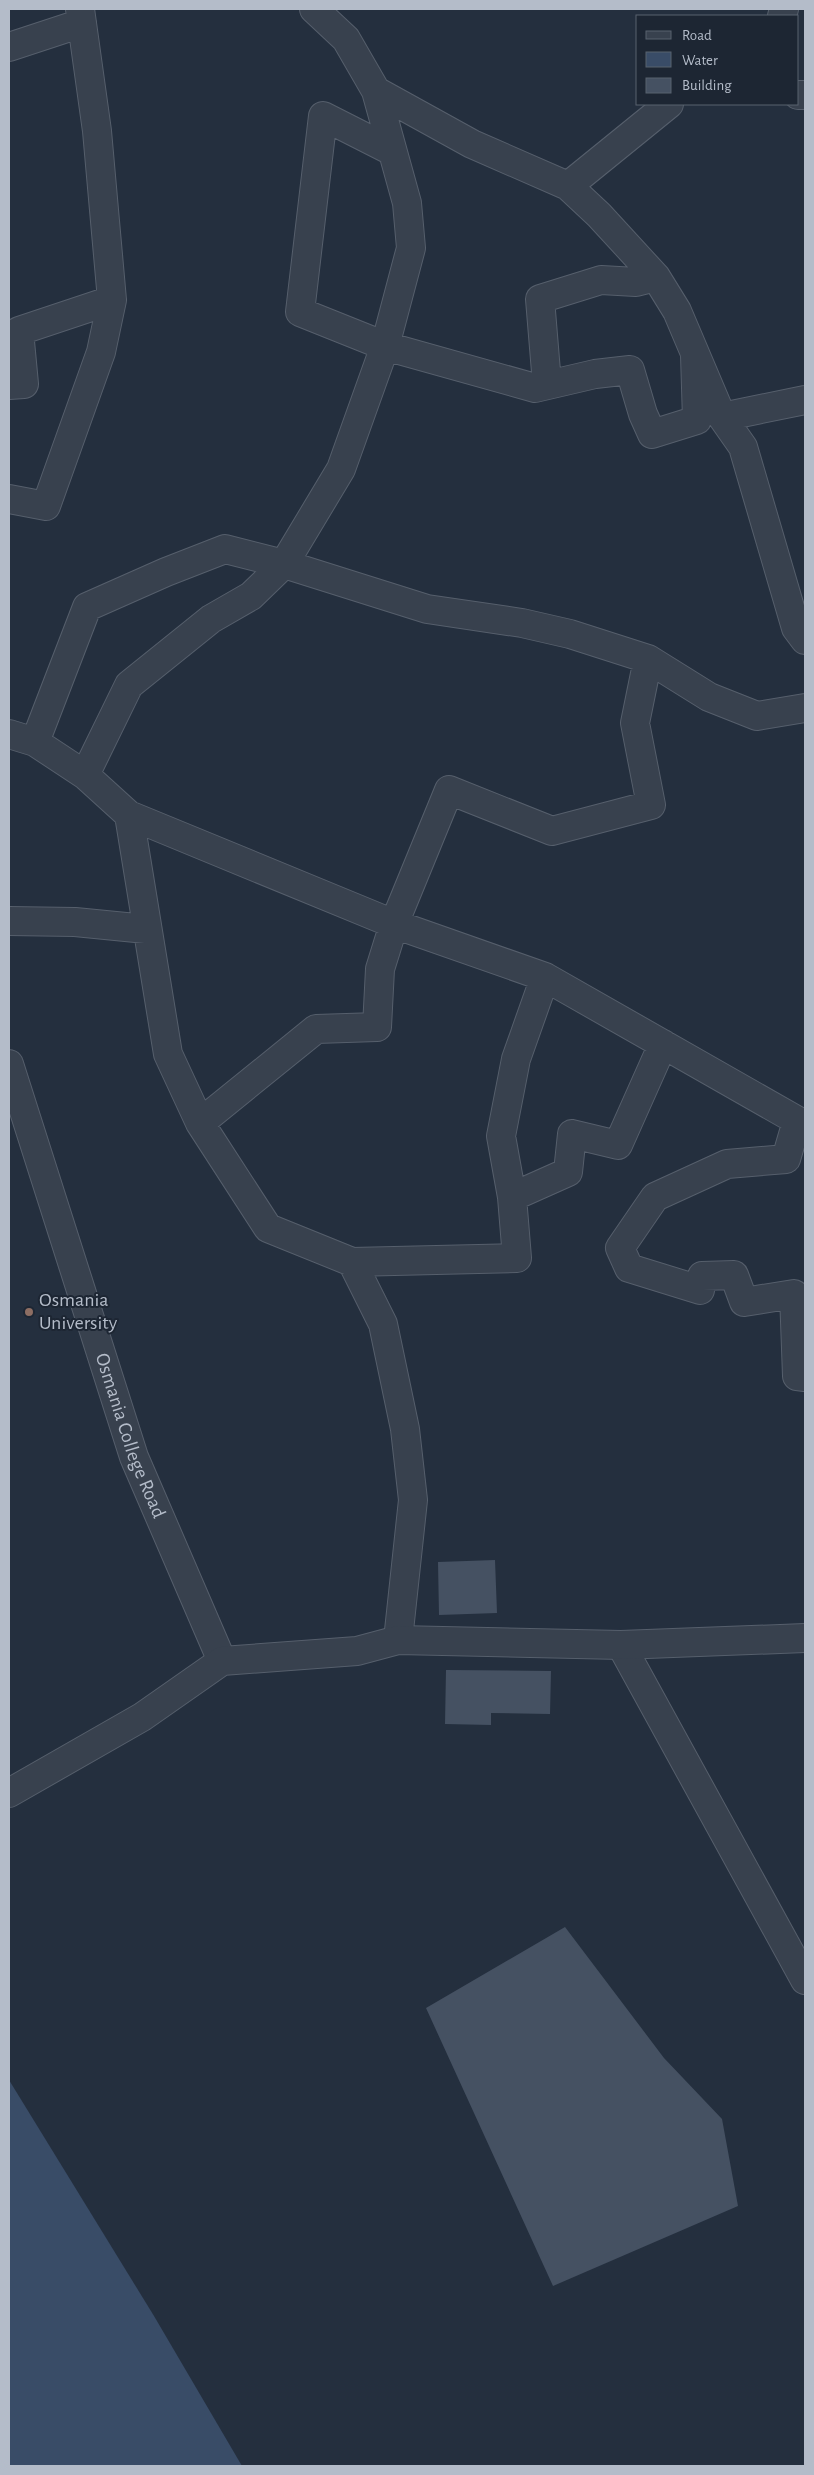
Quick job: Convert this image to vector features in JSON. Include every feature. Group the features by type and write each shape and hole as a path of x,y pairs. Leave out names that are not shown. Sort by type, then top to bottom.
{"street":[{"path":"85,775 129,685 211,619 251,596 284,564 342,469 385,346 410,248 408,203 376,91 346,40 314,9"},
{"path":"9,47 81,16 97,131 112,300 101,352 46,506 9,498"},
{"path":"376,91 472,144 568,186 599,215 656,277 676,311 722,417 743,447 796,628 805,640"},
{"path":"568,186 669,105"},
{"path":"392,151 323,116 300,312 385,346 535,388 595,374 630,370 643,414 652,434 697,420 695,355"},
{"path":"547,384 540,299 600,280 636,282 656,277"},
{"path":"9,385 24,384 19,331 112,300"},
{"path":"722,417 805,400"},
{"path":"35,742 87,607 166,572 225,549 284,564 427,609 522,623 570,634 648,659 709,697 758,716 805,708"},
{"path":"200,1123 316,1029 377,1027 380,969 394,924 449,790 552,831 651,805 634,723 648,659"},
{"path":"9,734 35,742 85,775 129,815 394,924 545,977 801,1123 786,1159 727,1164 655,1197 620,1248 629,1268 700,1290 702,1276 734,1275 744,1302 794,1294 797,1376 805,1377"},
{"path":"129,815 146,929 168,1054 200,1123 268,1228 352,1262 517,1258 512,1197 501,1136 516,1059 545,977"},
{"path":"9,921 75,922 146,929"},
{"path":"512,1197 568,1172 572,1134 618,1145 663,1044"},
{"name":"Osmania College Road","path":"9,1064 134,1457 222,1660"},
{"path":"352,1262 383,1324 405,1429 413,1500 398,1640"},
{"path":"9,1793 142,1717 222,1660 357,1651 398,1640 621,1644 805,1638"},
{"path":"621,1644 805,1980"}],"water":[{"path":"9,2080 154,2316 242,2466 9,2466"}],"building":[{"path":"495,1560 497,1613 439,1615 438,1562"},
{"path":"446,1670 551,1671 550,1714 491,1713 491,1725 445,1724"},
{"path":"565,1927 664,2058 722,2119 738,2206 553,2286 426,2008"}],"place":[{"name":"Osmania University","path":"29,1312"}]}
